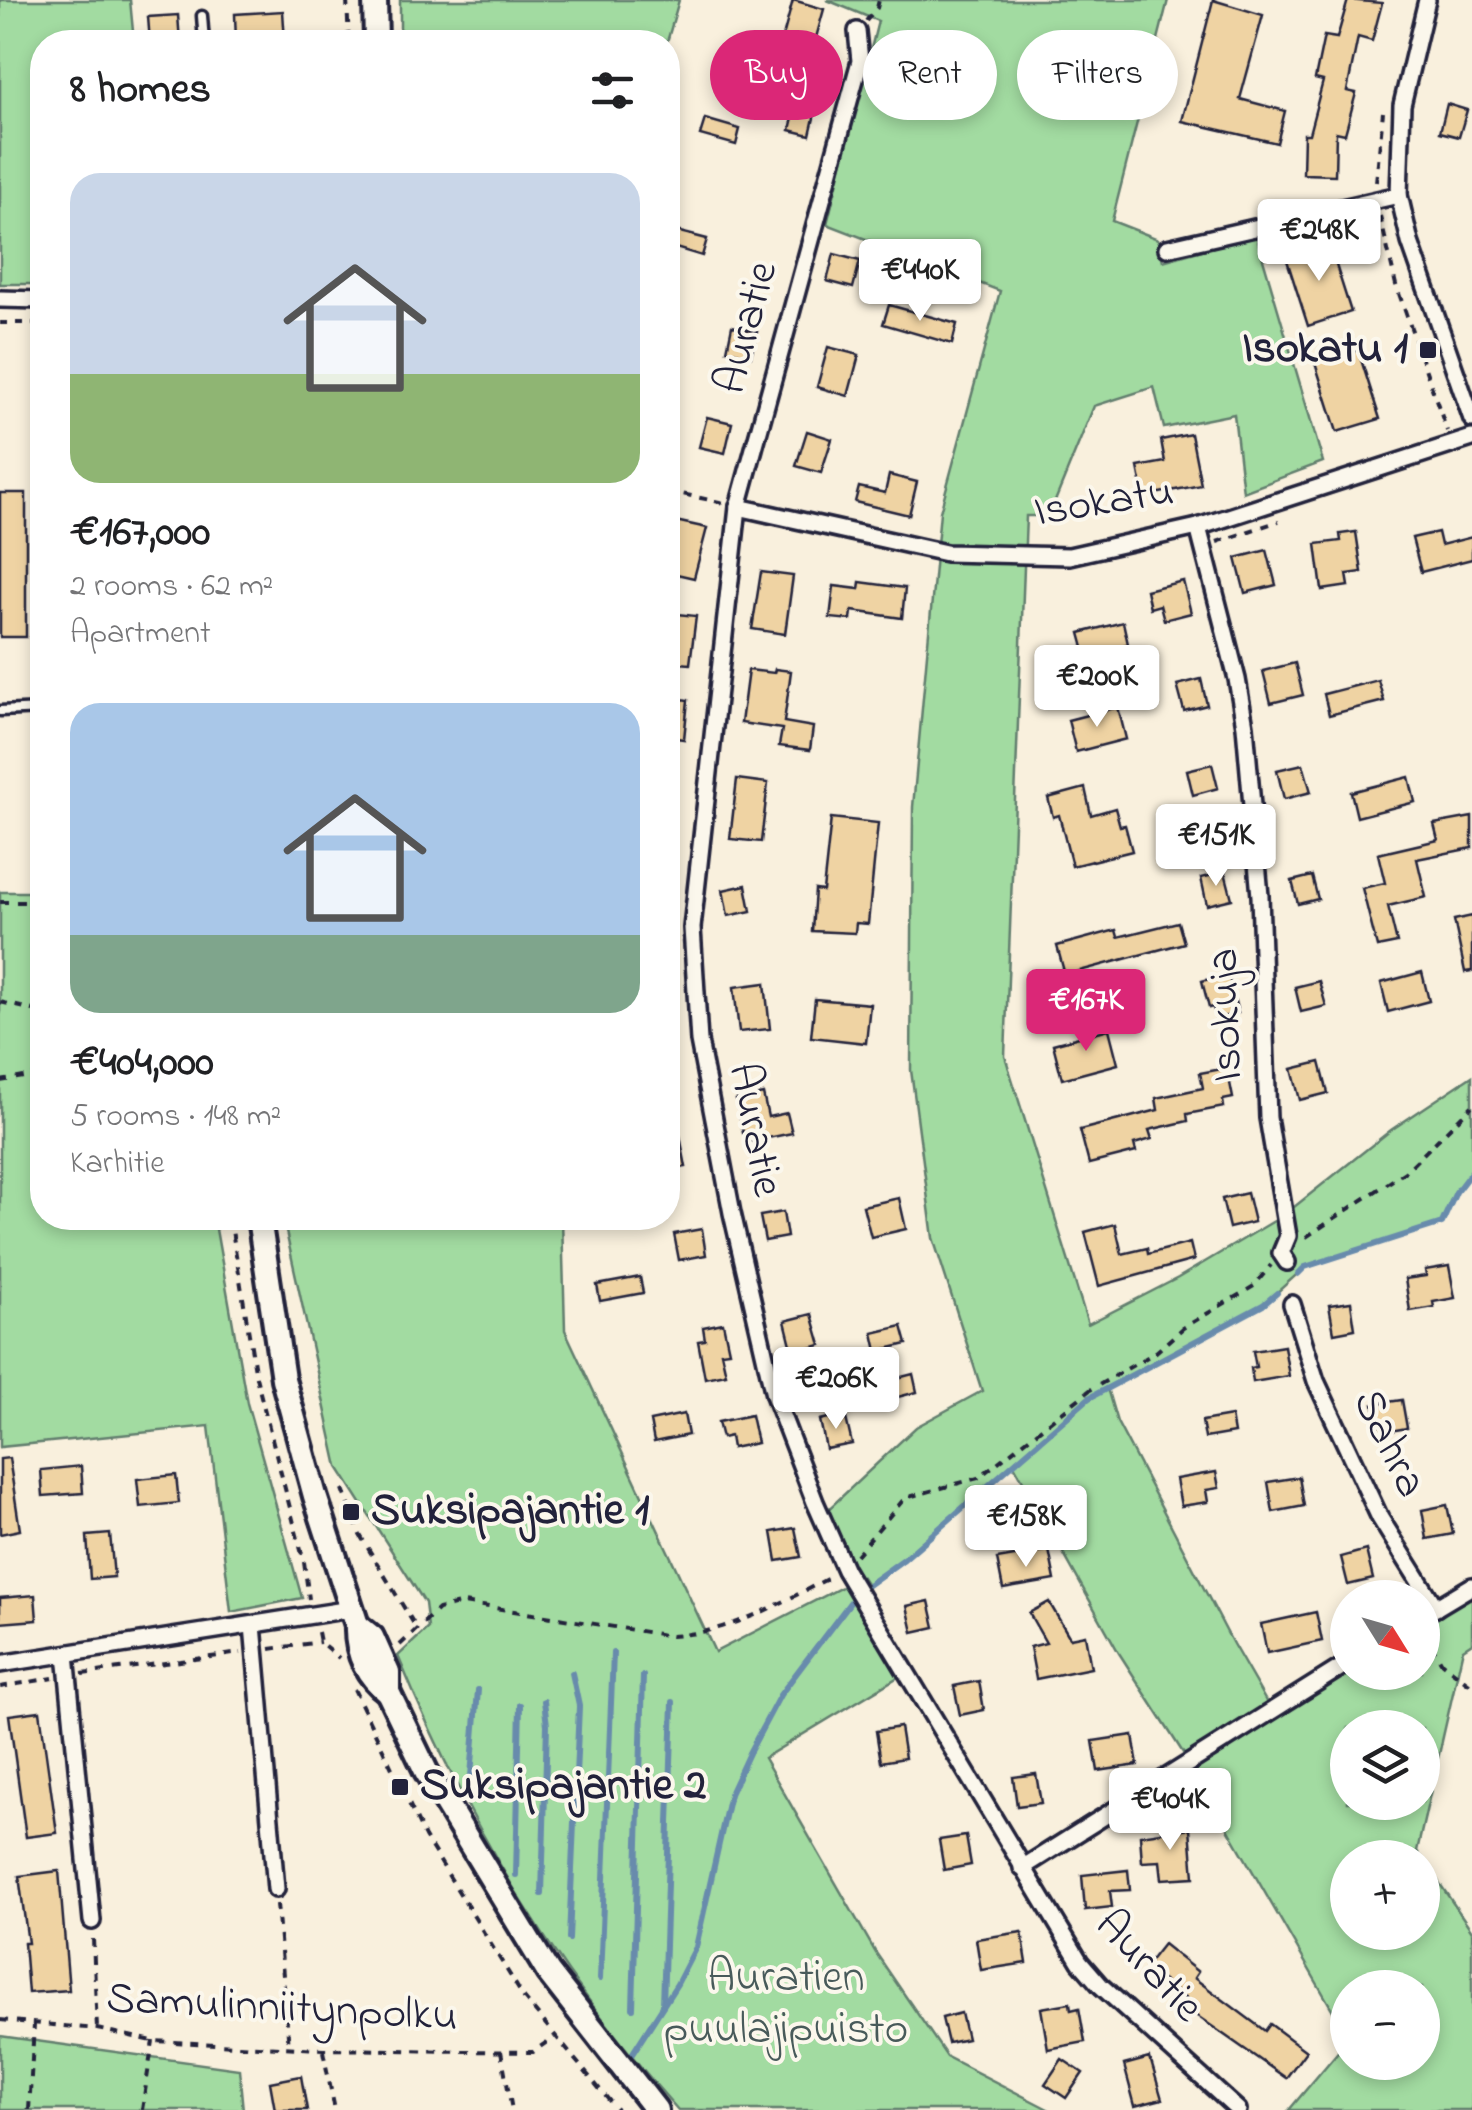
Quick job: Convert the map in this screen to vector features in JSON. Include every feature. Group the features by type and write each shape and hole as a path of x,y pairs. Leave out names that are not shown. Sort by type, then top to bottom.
{"main road":[{"path":"375,0 376,30"},
{"path":"261,1230 283,1379 354,1617 356,1644 372,1680 388,1692"},
{"path":"354,1617 372,1637 388,1672 388,1692 426,1770 548,1972 656,2110"}],"street":[{"path":"1427,0 1402,105 1398,195 1410,242 1472,419"},
{"name":"Auratie","path":"857,31 860,61 738,507 692,928 698,1042 774,1394 845,1570 1080,1962 1100,1985 1238,2110"},
{"path":"1166,248 1398,195"},
{"path":"0,299 30,300"},
{"name":"Isokatu","path":"738,507 946,553 1069,556 1198,527 1472,438"},
{"name":"Isokuja","path":"1198,527 1245,726 1260,896 1268,1118 1288,1236 1284,1257"},
{"name":"Sahra","path":"1292,1304 1316,1381 1412,1580"},
{"path":"1440,1605 1472,1586"},
{"path":"0,1664 252,1625 354,1617"},
{"path":"252,1625 276,1889"},
{"path":"66,1654 92,1920"},
{"path":"1022,1868 1330,1674"}],"lane":[{"path":"202,16 203,30"},
{"path":"0,711 30,710"}],"path":[{"path":"347,0 348,30"},
{"path":"857,31 880,0"},
{"path":"0,323 30,323"},
{"path":"680,494 738,507"},
{"path":"0,902 30,902"},
{"path":"0,1002 30,1009"},
{"path":"0,1081 30,1076"},
{"path":"380,1656 397,1648 438,1610 463,1604 671,1636 702,1634 742,1623 845,1570 905,1498 978,1478 1090,1390 1156,1352 1183,1328 1254,1286 1284,1257 1406,1172 1472,1106"},
{"path":"343,1490 360,1535 417,1629"},
{"path":"0,1687 320,1642"},
{"path":"1440,1660 1472,1686"},
{"path":"276,1889 290,2047"},
{"path":"92,1920 97,2030"},
{"name":"Samulinniitynpolku","path":"0,2020 97,2030 154,2041 323,2049 533,2052 555,2036"},
{"path":"29,2110 34,2025"},
{"path":"142,2110 154,2041"},
{"path":"323,2049 335,2110"},
{"path":"500,2049 512,2110"}],"green space":[{"path":"0,0 130,0 133,30 30,30 30,284 0,284"},
{"path":"400,0 679,0 670,30 400,30"},
{"path":"827,0 1168,0 1160,30 1017,30 1017,120 1138,120 1112,221 1158,239 1163,261 1256,235 1323,462 1243,492 1234,414 1164,428 1154,387 1094,406 1049,516 1026,516 1005,1056 1088,1324 1178,1278 1284,1215 1391,1130 1472,1076 1472,1171 1456,1192 1442,1223 1305,1267 1263,1305 1107,1388 1117,1422 1271,1710 1330,1674 1330,1690 1440,1690 1440,1607 1472,1587 1472,1643 1463,1649 1440,1750 1440,1710 1330,1710 1330,1820 1424,1820 1420,1840 1330,1840 1330,1950 1440,1950 1440,1884 1472,1931 1472,2110 1289,2110 1330,2061 1330,2080 1440,2080 1440,1970 1330,1970 1330,2006 1196,1773 1119,1653 1013,1463 904,1559 867,1585 862,1577 853,1583 821,1516 916,1427 982,1391 933,1238 911,1070 913,807 940,512 1000,291 827,224 863,81 863,120 997,120 997,30 876,30 878,21"},
{"path":"0,892 30,892 30,1230 216,1230 247,1403 302,1598 231,1612 209,1426 0,1447"},
{"name":"Auratien puulajipuisto","path":"286,1230 562,1230 565,1330 715,1652 846,1585 898,1677 764,1758 876,1953 947,2057 1050,2110 678,2110 592,2005 485,1839 398,1656 428,1628 425,1603 338,1467"},
{"path":"0,2036 239,2069 243,2110 0,2110"}],"building":[{"path":"793,0 824,9 818,30 785,30"},
{"path":"1213,0 1263,15 1240,99 1285,111 1277,143 1182,121"},
{"path":"1348,0 1382,3 1372,41 1358,37 1347,91 1356,93 1345,134 1336,132 1335,175 1303,174 1304,134 1309,134 1323,81 1315,79 1324,36 1337,38"},
{"path":"283,11 284,30 236,30 235,14"},
{"path":"178,15 179,30 149,30 148,17"},
{"path":"1447,104 1467,110 1459,137 1440,132"},
{"path":"705,119 740,129 736,145 700,135"},
{"path":"792,120 813,120 810,135 790,130"},
{"path":"680,232 707,239 702,256 680,249"},
{"path":"1329,243 1351,312 1308,326 1286,257"},
{"path":"834,254 860,261 853,288 827,281"},
{"path":"889,305 957,324 952,344 883,324"},
{"path":"732,326 757,332 751,356 727,350"},
{"path":"828,347 859,355 848,396 817,387"},
{"path":"1358,350 1380,419 1337,432 1315,363"},
{"path":"707,417 732,423 725,453 699,447"},
{"path":"807,431 832,439 821,473 796,466"},
{"path":"1191,434 1201,485 1144,496 1138,467 1165,462 1161,440"},
{"path":"889,475 917,482 909,515 855,502 859,487 885,493"},
{"path":"0,493 26,493 26,637 0,637"},
{"path":"680,522 707,528 694,578 680,575"},
{"path":"1356,532 1362,572 1347,574 1349,586 1322,590 1316,544 1341,541 1340,534"},
{"path":"1438,532 1441,545 1472,537 1472,559 1421,572 1412,538"},
{"path":"1267,550 1276,585 1245,593 1236,558"},
{"path":"761,572 793,576 785,634 752,629"},
{"path":"1183,581 1191,613 1164,620 1160,605 1150,608 1146,590"},
{"path":"860,582 905,588 902,618 852,611 851,620 830,618 834,586 859,589"},
{"path":"680,614 696,616 690,664 680,663"},
{"path":"1123,622 1128,644 1086,655 1080,633"},
{"path":"1295,663 1303,695 1271,703 1263,671"},
{"path":"775,669 791,671 784,722 813,727 810,750 779,746 782,729 741,723 748,670 774,673"},
{"path":"1201,679 1207,705 1184,711 1177,685"},
{"path":"1378,680 1384,701 1329,715 1324,694"},
{"path":"680,699 688,700 684,739 680,738"},
{"path":"1118,707 1126,739 1076,752 1068,720"},
{"path":"1212,764 1218,788 1193,795 1187,770"},
{"path":"1303,764 1311,792 1284,799 1277,770"},
{"path":"1409,777 1415,802 1357,817 1351,792"},
{"path":"737,779 768,783 761,842 730,839"},
{"path":"1085,788 1091,815 1115,808 1120,826 1125,825 1132,851 1072,866 1059,815 1053,817 1048,798"},
{"path":"1472,817 1472,848 1417,859 1426,897 1388,906 1397,943 1377,947 1362,888 1385,883 1378,854 1438,840 1434,824"},
{"path":"831,818 878,823 868,924 856,923 855,933 812,931 815,890 823,891"},
{"path":"1225,872 1232,899 1207,905 1201,878"},
{"path":"1312,876 1318,899 1298,904 1292,881"},
{"path":"746,885 751,911 728,916 723,890"},
{"path":"1472,916 1472,971 1465,972 1454,920"},
{"path":"1178,922 1184,943 1065,975 1057,946 1116,930 1118,937"},
{"path":"1422,972 1429,1001 1388,1012 1381,983"},
{"path":"1228,974 1238,1013 1216,1019 1202,981"},
{"path":"1319,981 1326,1006 1301,1012 1295,987"},
{"path":"765,983 770,1029 739,1032 734,987"},
{"path":"815,999 870,1004 866,1043 811,1037"},
{"path":"1109,1029 1118,1064 1062,1079 1053,1044"},
{"path":"1320,1062 1328,1093 1300,1100 1292,1069"},
{"path":"1227,1068 1233,1098 1223,1100 1224,1107 1187,1114 1188,1121 1149,1130 1152,1139 1134,1144 1136,1152 1089,1164 1080,1130 1158,1110 1156,1098 1203,1088 1200,1073"},
{"path":"763,1094 768,1117 787,1113 792,1133 749,1142 747,1132 743,1133 736,1100"},
{"path":"680,1136 686,1167 680,1168"},
{"path":"1247,1193 1254,1222 1229,1228 1222,1199"},
{"path":"899,1198 906,1229 871,1237 863,1206"},
{"path":"783,1212 787,1237 765,1241 760,1216"},
{"path":"1115,1224 1122,1254 1147,1248 1148,1254 1190,1243 1194,1260 1099,1286 1085,1232"},
{"path":"702,1229 706,1255 679,1260 674,1234"},
{"path":"1449,1266 1455,1298 1410,1311 1405,1279 1426,1276 1425,1270"},
{"path":"640,1277 643,1293 600,1301 597,1285"},
{"path":"1351,1302 1355,1329 1334,1333 1329,1305"},
{"path":"812,1314 821,1345 793,1353 785,1321"},
{"path":"723,1323 729,1351 721,1352 726,1374 705,1378 698,1341 705,1340 703,1327"},
{"path":"902,1326 907,1344 877,1351 873,1333"},
{"path":"1284,1346 1289,1376 1253,1382 1253,1351"},
{"path":"913,1374 917,1392 890,1399 886,1381"},
{"path":"1402,1400 1407,1428 1379,1433 1374,1404"},
{"path":"684,1414 688,1435 654,1442 650,1421"},
{"path":"845,1414 852,1444 826,1449 820,1420"},
{"path":"751,1415 757,1443 732,1448 730,1436 722,1438 718,1422"},
{"path":"1231,1416 1234,1433 1205,1438 1202,1421"},
{"path":"9,1458 20,1530 0,1534 0,1459"},
{"path":"81,1466 83,1493 43,1496 41,1470"},
{"path":"1216,1472 1219,1488 1206,1490 1208,1502 1181,1506 1176,1479"},
{"path":"176,1475 179,1503 140,1507 137,1479"},
{"path":"1299,1477 1304,1506 1273,1512 1268,1482"},
{"path":"1447,1505 1453,1534 1427,1539 1422,1510"},
{"path":"795,1528 801,1557 777,1561 772,1532"},
{"path":"110,1534 114,1577 90,1579 87,1536"},
{"path":"1049,1550 1055,1580 1003,1589 997,1559"},
{"path":"1366,1550 1373,1579 1347,1580 1341,1557"},
{"path":"35,1595 37,1620 0,1623 0,1598"},
{"path":"929,1601 935,1627 913,1632 907,1606"},
{"path":"1049,1602 1070,1638 1085,1635 1091,1668 1036,1679 1030,1647 1046,1643 1029,1613"},
{"path":"1316,1612 1322,1641 1267,1653 1261,1624"},
{"path":"979,1681 984,1710 960,1715 954,1686"},
{"path":"40,1711 57,1833 26,1837 9,1715"},
{"path":"900,1727 905,1758 881,1762 876,1731"},
{"path":"1133,1735 1138,1765 1098,1771 1093,1741"},
{"path":"1036,1774 1041,1803 1017,1806 1013,1777"},
{"path":"1190,1828 1194,1877 1162,1879 1160,1861 1142,1862 1140,1835"},
{"path":"966,1836 971,1865 944,1870 939,1840"},
{"path":"1128,1870 1130,1890 1110,1891 1112,1907 1085,1910 1082,1875"},
{"path":"59,1871 69,1990 28,1993 24,1943 28,1943 19,1876"},
{"path":"1022,1932 1027,1963 981,1970 976,1939"},
{"path":"1163,1944 1198,1972 1194,1978 1265,2031 1270,2024 1306,2051 1286,2078 1193,2013 1198,2008 1145,1967"},
{"path":"1070,2003 1071,2010 1079,2008 1085,2042 1048,2049 1041,2008"},
{"path":"961,2013 967,2039 948,2043 942,2018"},
{"path":"1150,2058 1162,2099 1135,2106 1124,2065"},
{"path":"1062,2059 1083,2073 1066,2098 1045,2084"},
{"path":"301,2076 307,2110 275,2110 270,2082"}],"waterway":[{"path":"1298,1274 1305,1267 1442,1223 1456,1192 1472,1171"},
{"path":"627,2062 696,1947 730,1794 749,1753 780,1695 858,1592 904,1559 1089,1398 1263,1305 1277,1293"},
{"path":"600,1979 613,1653"},
{"path":"569,1939 579,1706 572,1673"},
{"path":"633,2008 643,1676"},
{"path":"471,1776 478,1690"},
{"path":"542,1894 547,1725 544,1701"},
{"path":"663,2005 673,1702"},
{"path":"516,1875 520,1705"}],"place":[{"name":"Isokatu 1","path":"1428,350"},
{"name":"Suksipajantie 1","path":"351,1512"},
{"name":"Suksipajantie 2","path":"400,1787"}]}
